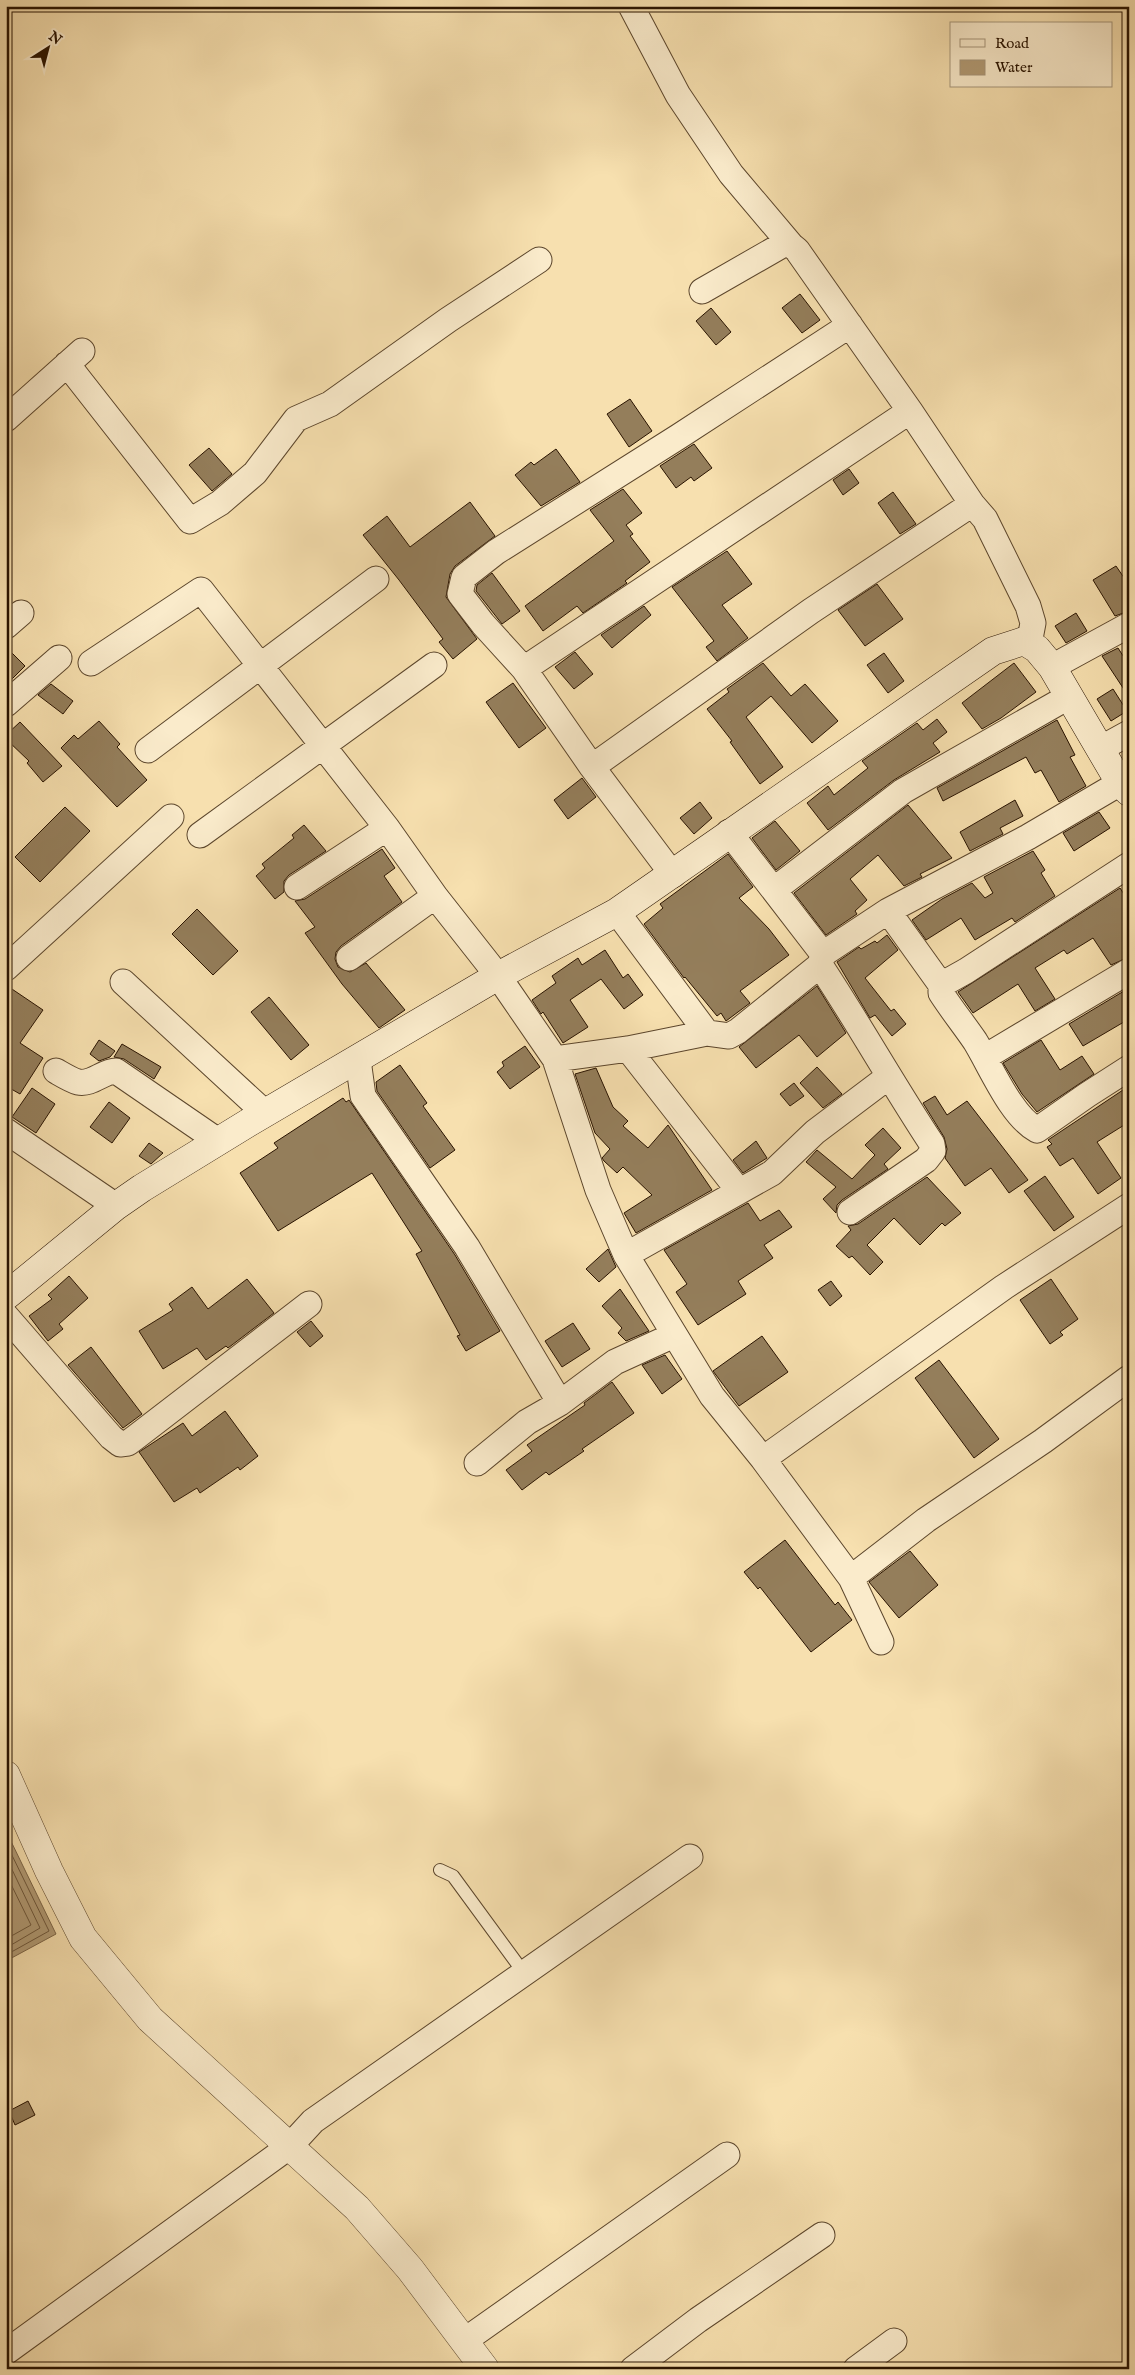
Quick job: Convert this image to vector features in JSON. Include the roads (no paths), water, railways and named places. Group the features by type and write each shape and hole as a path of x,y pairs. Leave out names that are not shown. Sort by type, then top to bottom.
{"main road":[{"path":"6,1296 116,1206 218,1141 498,976 617,912 673,875 729,832 907,712 976,661 1010,645 1024,641 1037,649 1052,667 1068,697 1124,788"},
{"path":"6,1774 49,1871 83,1938 150,2018 357,2208 410,2269 485,2369"}],"street":[{"path":"631,6 678,94 731,174 791,245 850,325 972,504 985,519 1028,606 1033,623 1029,644"},
{"path":"702,291 784,244 791,245"},
{"path":"6,419 74,358 190,521 220,503 255,473 296,419 330,404 448,320 539,260"},
{"path":"673,875 592,767 524,669 483,624 460,594 464,578 496,552 850,325"},
{"path":"524,669 910,411"},
{"path":"592,767 811,610 972,504"},
{"path":"148,750 376,579"},
{"path":"91,663 201,590 387,828 436,896 498,976 555,1059 598,1190 626,1255 712,1396 763,1459 850,1578 881,1642"},
{"path":"1052,667 1129,625"},
{"path":"6,704 59,658"},
{"path":"200,834 434,665"},
{"path":"774,890 903,791 1068,697"},
{"path":"1100,749 1129,733"},
{"path":"555,1059 628,1049 707,1033 729,1036 738,1031 822,959 888,911 1124,788"},
{"path":"6,968 171,817"},
{"path":"298,887 387,828"},
{"path":"729,832 774,890 822,959 888,1077 932,1144 933,1151 926,1160 850,1212"},
{"path":"941,985 966,971 1129,865"},
{"path":"349,958 436,896"},
{"path":"888,911 941,985 942,993 1023,1118 1037,1130 1087,1094 1129,1068"},
{"path":"617,912 707,1033"},
{"path":"985,1057 1129,972"},
{"path":"123,982 265,1114"},
{"path":"628,1049 739,1191"},
{"path":"358,1060 363,1096 468,1247 560,1403"},
{"path":"56,1071 79,1082 87,1082 109,1071 116,1071 218,1141"},
{"path":"626,1255 772,1173 815,1132 888,1077"},
{"path":"6,1131 116,1206"},
{"path":"763,1459 1004,1287 1128,1209"},
{"path":"6,1316 111,1437 120,1444 128,1443 309,1304"},
{"path":"477,1463 527,1422 560,1403 615,1362 674,1335"},
{"path":"850,1578 926,1520 1043,1441 1129,1378"},
{"path":"6,2352 290,2146 313,2121 690,1857"},
{"path":"464,2341 727,2155"},
{"path":"633,2369 706,2315 822,2235"},
{"path":"856,2369 894,2341"}],"lane":[{"path":"440,1870 453,1876 524,1973"}],"water":[{"path":"6,1831 56,1934 6,1961"}]}
